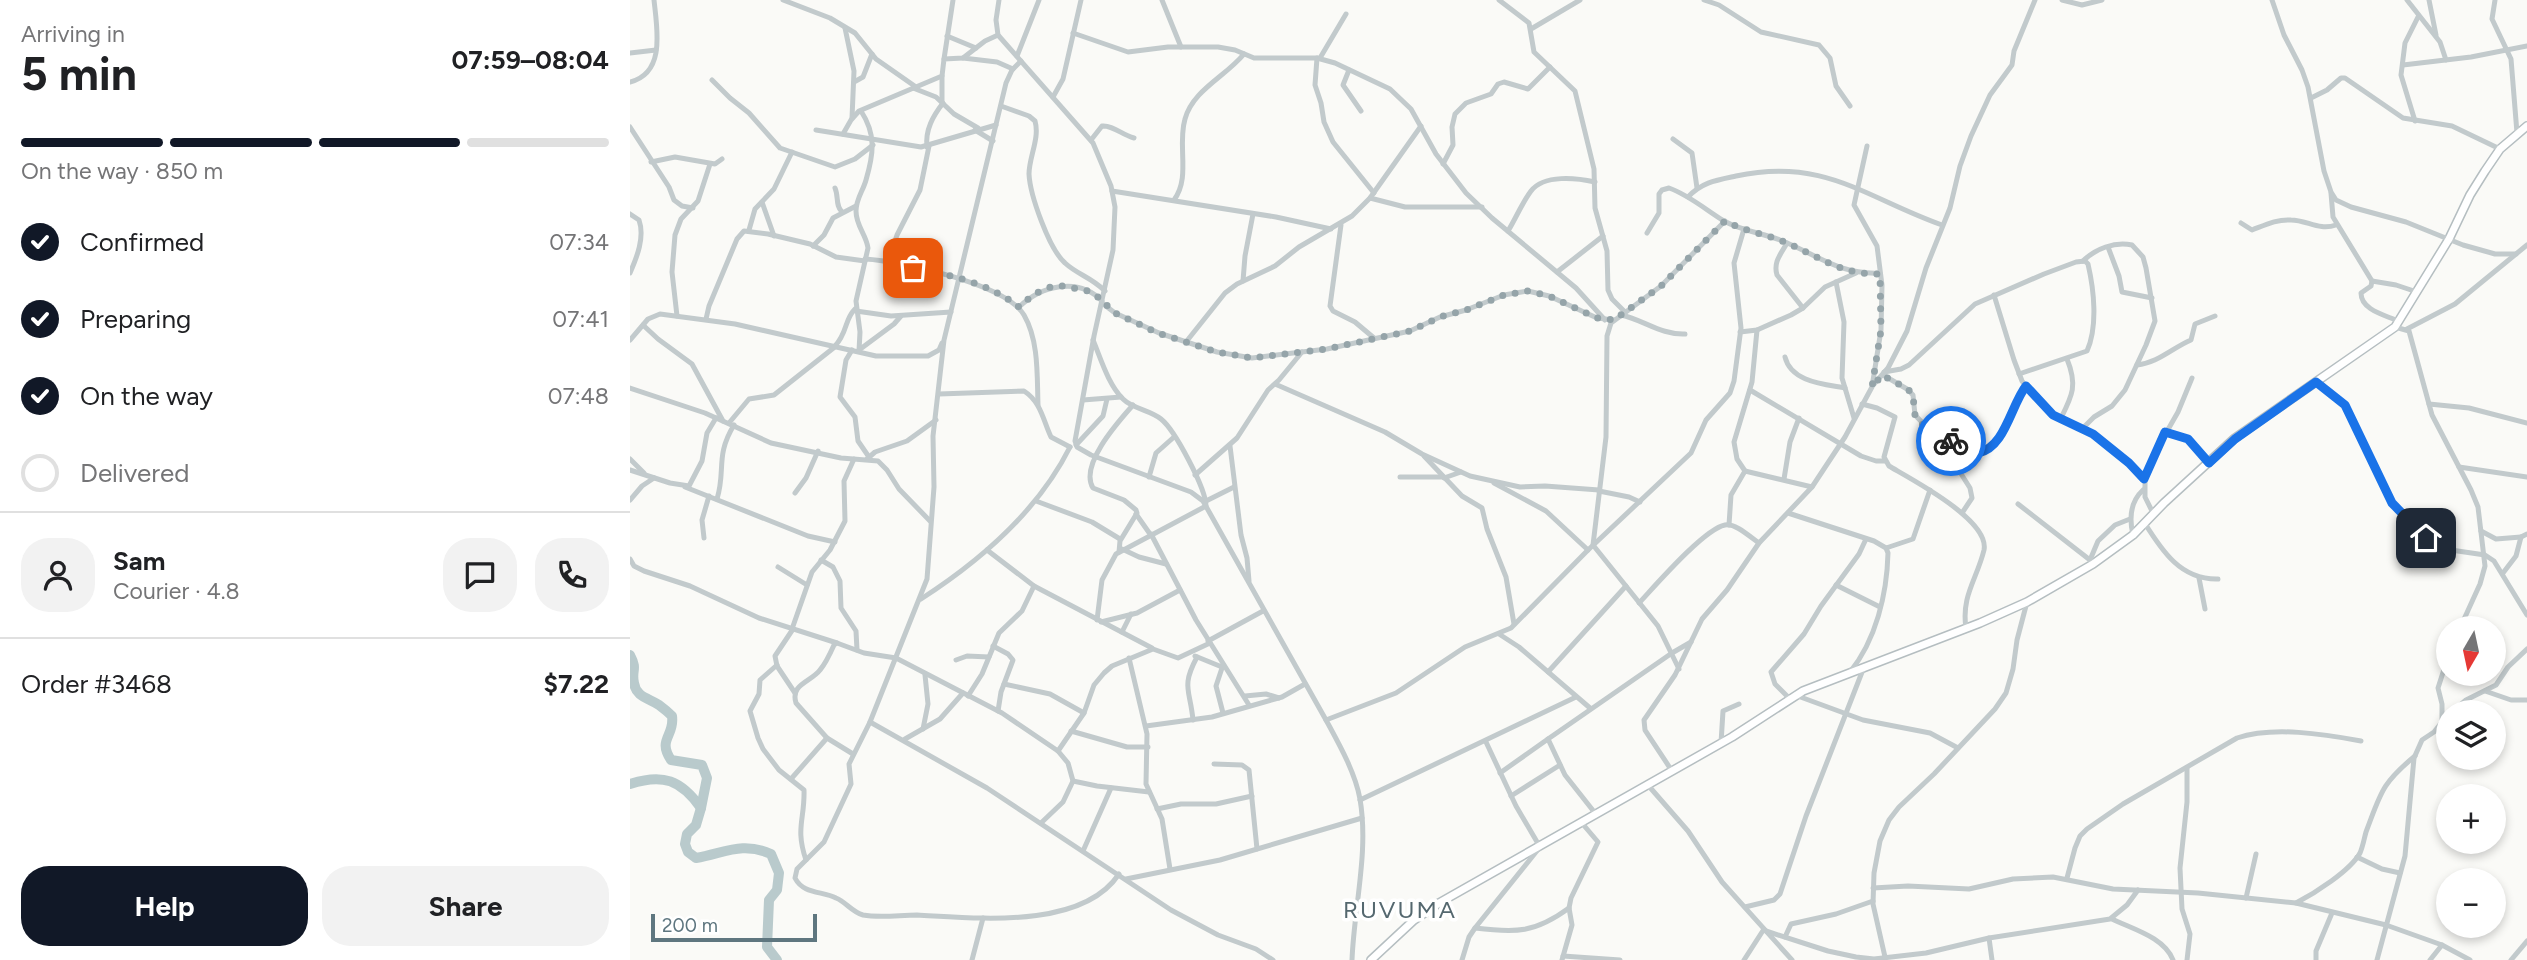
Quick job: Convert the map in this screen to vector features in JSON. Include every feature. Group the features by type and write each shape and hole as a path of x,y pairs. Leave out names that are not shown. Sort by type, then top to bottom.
{"street":[{"path":"630,82 645,76 654,64 654,0"},
{"path":"783,0 830,18 860,37 881,64 942,102 954,114 993,141"},
{"path":"888,262 897,235 919,194 928,146 926,137 942,102 944,59 953,0"},
{"path":"999,0 996,20 998,35 1091,140 1112,191 1115,207 1115,237 1074,446"},
{"path":"1017,55 1039,0"},
{"path":"1053,97 1063,79 1081,0"},
{"path":"1162,0 1181,47"},
{"path":"1499,0 1526,20 1531,29 1534,52 1576,91 1587,135 1595,182 1595,208 1608,259 1609,293 1612,299 1623,313 1642,320 1661,332 1685,334"},
{"path":"1531,29 1547,22 1580,0"},
{"path":"1703,0 1719,5 1760,32 1819,45 1830,58 1836,86 1850,106"},
{"path":"1672,771 1645,730 1644,720 1679,669 1702,619 1727,590 1759,543 1812,487 1841,443 1872,387 1884,374 1907,331 1950,208 1971,135 1990,95 2012,65 2014,51 2035,0"},
{"path":"2062,0 2082,5 2102,0"},
{"path":"2272,0 2311,98 2319,149 2331,192 2330,208 2336,225 2372,281 2417,292"},
{"path":"2407,0 2437,39"},
{"path":"2429,0 2437,39 2446,60"},
{"path":"2495,0 2492,19 2508,51 2513,71 2517,133"},
{"path":"1346,14 1318,58 1315,85 1324,121 1333,142 1372,195 1405,207 1482,207"},
{"path":"2415,121 2402,79 2405,43 2418,17"},
{"path":"844,27 853,59 852,118"},
{"path":"1073,33 1128,52 1181,47 1229,48 1254,58 1318,58 1390,89 1402,98 1443,164 1482,207 1576,288 1603,319 1608,332 1607,428 1591,547"},
{"path":"963,58 998,35"},
{"path":"947,36 976,48"},
{"path":"2403,65 2527,46"},
{"path":"630,53 656,50"},
{"path":"854,82 862,80 872,54"},
{"path":"1174,201 1184,176 1183,128 1190,107 1203,91 1232,68 1244,54"},
{"path":"944,59 997,62 1013,69"},
{"path":"1021,61 1013,69 1006,83 944,340 933,436 934,487 927,579 921,600 870,722 849,764 852,785 824,842 795,872 794,878 799,886 835,897 860,914 1018,918 1053,913 1101,895 1118,874"},
{"path":"1443,164 1453,145 1452,127 1455,114 1466,103 1491,94 1498,84 1504,82 1528,89 1550,67"},
{"path":"1349,70 1343,85 1361,111"},
{"path":"843,134 852,118 861,111 943,76"},
{"path":"2311,98 2345,78 2394,113 2415,121 2452,126 2500,149"},
{"path":"712,80 755,119 775,144 792,152 835,167 855,159 873,143"},
{"path":"1000,106 1029,116 1035,121 1030,184 1050,243 1067,265 1088,276 1105,291"},
{"path":"859,351 860,332 855,310 867,241 858,226 856,206 866,181 873,143 869,124 861,111"},
{"path":"816,130 843,134 873,143 915,147 928,146 996,125"},
{"path":"1091,140 1102,125 1134,138"},
{"path":"1186,342 1225,293 1275,266 1299,247 1341,225 1372,195 1421,126"},
{"path":"1371,960 1414,920 1439,903 1503,866 1541,848 1595,813 1721,743 1792,697 2027,602 2133,535 2153,513 2235,439 2396,324 2449,239 2470,195 2500,149 2527,126"},
{"path":"630,127 669,187 676,203 693,208"},
{"path":"630,142 638,139"},
{"path":"1673,139 1692,153 1697,188"},
{"path":"1867,146 1854,201 1855,211 1875,240 1880,274 1881,330 1872,387"},
{"path":"749,230 755,209 774,189 792,152"},
{"path":"651,162 675,157 715,164 722,159"},
{"path":"677,316 672,272 674,241 681,219 698,201 710,164"},
{"path":"1688,197 1697,188 1716,179 1770,171 1809,174 1857,187 1942,225"},
{"path":"1508,231 1531,191 1538,184 1568,179 1595,182"},
{"path":"835,188 838,206 842,212"},
{"path":"1647,233 1659,213 1659,194 1662,190 1673,189 1725,221 1787,243 1814,258 1856,273 1880,274"},
{"path":"1112,191 1331,229"},
{"path":"2331,192 2340,203 2406,222 2496,254 2516,254"},
{"path":"762,202 774,236"},
{"path":"813,246 824,235 830,220 856,206"},
{"path":"630,214 639,220 641,234 637,257 630,273"},
{"path":"1244,281 1245,256 1253,214"},
{"path":"2241,223 2252,230 2290,219 2320,227 2336,225"},
{"path":"1608,332 1614,320 1661,286 1725,221"},
{"path":"1341,225 1330,306 1333,311 1355,322 1374,338"},
{"path":"1326,720 1396,693 1465,647 1514,625 1591,547 1692,453 1706,420 1730,393 1735,375 1740,332 1734,273 1735,253 1744,229"},
{"path":"706,319 737,239 744,231 749,230 813,246 836,257 888,262 958,279 1005,296 1019,307 1026,318 1037,359 1038,405"},
{"path":"1557,272 1603,236"},
{"path":"1787,243 1775,265 1777,275 1803,308"},
{"path":"1884,374 1909,365 1964,312 1994,295 2083,261 2099,250 2126,244 2138,250 2147,268 2155,321 2137,365 2116,401 2082,429"},
{"path":"2108,247 2122,292 2152,298"},
{"path":"2407,329 2455,303 2526,248"},
{"path":"2019,374 2087,351 2093,294 2088,264 2083,261"},
{"path":"1740,332 1757,330 1803,308 1825,287 1856,273"},
{"path":"2372,281 2371,286 2361,293 2362,301 2365,306 2407,329 2432,415 2478,508 2485,555 2483,576 2465,616"},
{"path":"1836,282 1844,322 1842,378 1854,418"},
{"path":"1019,307 1034,294 1053,286 1088,291 1109,309 1133,323 1217,352 1252,358 1302,352 1410,331 1440,317 1504,295 1528,291 1549,296 1603,319 1614,320"},
{"path":"1994,295 2019,374 2026,386 2060,420 2093,434 2144,479"},
{"path":"855,310 873,315 901,316 951,312"},
{"path":"716,499 729,423 745,402 751,398 774,395 836,346 855,310"},
{"path":"631,337 654,314 706,319 886,356 928,356 939,350 944,340"},
{"path":"859,351 901,316"},
{"path":"2137,365 2155,362 2170,349 2191,340 2195,324 2215,316"},
{"path":"643,325 692,364 729,423"},
{"path":"1757,330 1750,390 1734,442 1737,459 1745,471 1812,487"},
{"path":"1093,340 1121,397 1159,417 1174,437 1195,475 1206,503 1342,750 1360,800 1362,818 1361,873 1352,960"},
{"path":"852,350 846,360 840,397 855,416 858,441 868,458"},
{"path":"1195,475 1230,446 1268,390 1302,352"},
{"path":"1785,357 1793,372 1800,377 1845,388"},
{"path":"2060,420 2073,387 2072,372 2067,359"},
{"path":"1884,374 1908,389 1913,396 1915,415 1939,439 1970,488 1972,498 1962,513"},
{"path":"2153,513 2143,490 2144,479 2192,378"},
{"path":"2316,382 2345,405 2396,509 2437,545 2485,555 2494,561 2527,615"},
{"path":"1275,384 1385,432 1422,454 1461,472 1520,487 1545,486 1599,491 1640,502"},
{"path":"1939,439 1960,441 1978,453 1984,452 2006,427 2026,386"},
{"path":"630,387 729,423 771,443 854,460 868,458 878,461 899,489 930,521"},
{"path":"939,394 1020,390 1034,398 1051,437 1191,492 1206,503"},
{"path":"1750,390 1865,458 1885,461"},
{"path":"1083,400 1121,397"},
{"path":"921,600 987,550 1036,501 1074,446 1103,416 1107,399"},
{"path":"1862,404 1895,417 1885,453 1885,461 1889,466 1962,513 1981,534 1984,548 1963,612 1966,628"},
{"path":"2429,404 2469,408 2527,423"},
{"path":"1133,405 1095,456 1090,485 1124,499 1135,507 1136,514 1151,534 1222,666 1249,705"},
{"path":"685,487 692,483 700,467 707,433 716,418"},
{"path":"1784,480 1790,442 1799,418"},
{"path":"868,458 875,452 907,441 936,420"},
{"path":"2165,432 2188,439 2209,463"},
{"path":"1149,477 1156,453 1174,437"},
{"path":"1230,446 1249,582"},
{"path":"795,493 806,478 818,452"},
{"path":"1422,454 1462,496 1482,508 1487,529 1506,577 1514,625"},
{"path":"630,459 646,475"},
{"path":"853,754 827,738 796,704 795,692 777,664 777,650 790,636 807,585 845,522 844,481 854,460"},
{"path":"2459,467 2527,477"},
{"path":"630,470 685,487 807,536 835,542"},
{"path":"1729,525 1731,495 1745,471"},
{"path":"1400,477 1443,477 1461,472"},
{"path":"630,500 642,486 654,478"},
{"path":"1488,480 1546,510 1591,547 1658,626 1679,669"},
{"path":"1099,621 1102,580 1114,557 1121,550 1234,487"},
{"path":"1788,513 1886,548 1913,538 1930,490"},
{"path":"2133,535 2130,519 2132,505 2143,490"},
{"path":"704,538 702,520 709,496"},
{"path":"1036,501 1092,522 1121,539"},
{"path":"2018,504 2092,562"},
{"path":"1121,550 1121,539 1136,514"},
{"path":"2092,562 2098,541 2115,525 2130,519"},
{"path":"2144,522 2160,548 2177,566 2199,578 2218,579"},
{"path":"1639,603 1685,554 1722,526 1729,525 1759,543"},
{"path":"2481,531 2496,539 2524,536 2516,556 2503,573"},
{"path":"1867,539 1804,634 1771,672 1775,684 1792,697 1846,715 1930,733 1958,748"},
{"path":"1850,672 1866,648 1880,607 1888,562 1886,548"},
{"path":"987,550 1034,586 1174,658 1188,654 1264,611"},
{"path":"1121,550 1166,564"},
{"path":"630,559 634,566 644,571 690,586 747,612 857,650 896,658 998,711 1058,751 1069,763 1073,780 1063,802 1041,823"},
{"path":"821,560 833,567 840,581 841,608 856,631 857,650"},
{"path":"778,567 807,585"},
{"path":"2199,578 2205,609"},
{"path":"927,579 935,583 946,583"},
{"path":"1836,585 1880,607"},
{"path":"905,739 940,719 978,683 999,633 1028,603 1034,586"},
{"path":"1548,672 1626,586"},
{"path":"1099,621 1131,614 1180,590"},
{"path":"1885,957 1873,901 1880,841 1889,821 1910,794 1934,774 1996,709 2006,693 2027,602"},
{"path":"1122,632 1131,614"},
{"path":"1499,634 1514,643 1590,708"},
{"path":"1500,773 1590,708 1691,642"},
{"path":"795,692 820,670 837,643"},
{"path":"993,646 1012,657 998,711"},
{"path":"1058,751 1084,713 1099,679 1112,666 1154,649"},
{"path":"2466,700 2496,685 2508,667 2527,649"},
{"path":"1188,654 1222,666"},
{"path":"956,660 967,656 989,657"},
{"path":"1193,720 1186,687 1189,671 1197,657"},
{"path":"1129,658 1146,726 1148,747 1145,777 1166,836 1170,869"},
{"path":"777,664 760,680 759,694 751,706 750,718 763,749 779,770 804,790 799,825 800,841 806,860"},
{"path":"1222,666 1216,686 1223,713"},
{"path":"1745,907 1774,901 1780,894 1806,816 1864,666"},
{"path":"923,729 929,704 925,675"},
{"path":"1004,684 1051,694 1084,713"},
{"path":"1146,726 1223,713 1279,698 1305,684"},
{"path":"2485,691 2511,700 2527,700"},
{"path":"1245,696 1266,694 1279,698"},
{"path":"1360,800 1576,697"},
{"path":"1721,743 1723,711 1739,704"},
{"path":"870,722 905,739 987,788 1171,910 1211,932 1245,943 1273,960"},
{"path":"2377,960 2405,856 2415,756 2422,740 2436,730"},
{"path":"1071,731 1127,747 1148,747"},
{"path":"2067,878 2074,848 2087,829 2123,804 2237,738 2247,735 2303,733 2361,741"},
{"path":"791,779 827,738"},
{"path":"1548,738 1570,783 1595,813"},
{"path":"1486,742 1511,796 1541,848"},
{"path":"2296,903 2314,893 2357,857 2362,850 2383,787 2415,756"},
{"path":"1214,764 1242,765 1248,768 1257,849"},
{"path":"1511,796 1560,765"},
{"path":"2187,768 2187,802 2180,868 2182,909 2190,934 2187,960"},
{"path":"1073,780 1149,792"},
{"path":"1647,785 1688,831 1722,882 1792,960"},
{"path":"1083,851 1111,788"},
{"path":"1157,809 1181,804 1216,804 1252,796"},
{"path":"1126,879 1220,860 1362,818"},
{"path":"1581,822 1598,842 1571,898 1569,908 1572,925 1562,958 1620,960"},
{"path":"1462,960 1469,937 1475,928 1541,848"},
{"path":"2246,898 2256,853"},
{"path":"2357,857 2382,869 2400,873"},
{"path":"1873,888 1908,886 1969,889 2024,877 2067,878 2104,888 2296,903 2386,925 2442,945 2470,960"},
{"path":"2112,919 2138,890"},
{"path":"1785,937 1791,924 1836,914 1873,901"},
{"path":"1475,928 1504,932 1539,927 1569,908"},
{"path":"2316,960 2316,951 2332,913"},
{"path":"972,960 983,918"},
{"path":"1765,930 1840,954 1874,958 1934,952 1989,938 2112,919 2142,931 2169,951 2173,960"},
{"path":"1744,960 1765,930"},
{"path":"1989,938 1992,960"},
{"path":"2511,960 2527,941"},
{"path":"2430,960 2442,945"}],"waterway":[{"path":"630,655 634,664 633,679 637,691 672,716 666,742 671,760 702,765 707,778 696,825 687,834 685,844 688,852 696,858 742,848 771,854 779,873 777,890 769,900 767,947 777,960"},
{"path":"630,784 652,779 670,781 686,791 701,808"}],"way so far":[{"path":"913,268 984,288 1005,296 1019,307 1034,294 1053,286 1088,291 1109,309 1133,323 1217,352 1252,358 1327,349 1410,331 1440,317 1516,292 1528,291 1549,296 1597,318 1614,320 1661,286 1725,221 1742,229 1778,239 1842,269 1863,274 1880,274 1881,330 1872,387 1882,375 1908,389 1915,399 1914,408 1918,420 1939,439 1951,441"}],"district":[{"name":"RUVUMA","path":"1400,909"}],"route":[{"path":"1951,441 1960,441 1978,453 1984,452 2006,427 2026,386 2053,415 2093,434 2144,479 2165,432 2188,439 2209,463 2235,439 2316,382 2345,405 2392,503 2426,538"}]}
